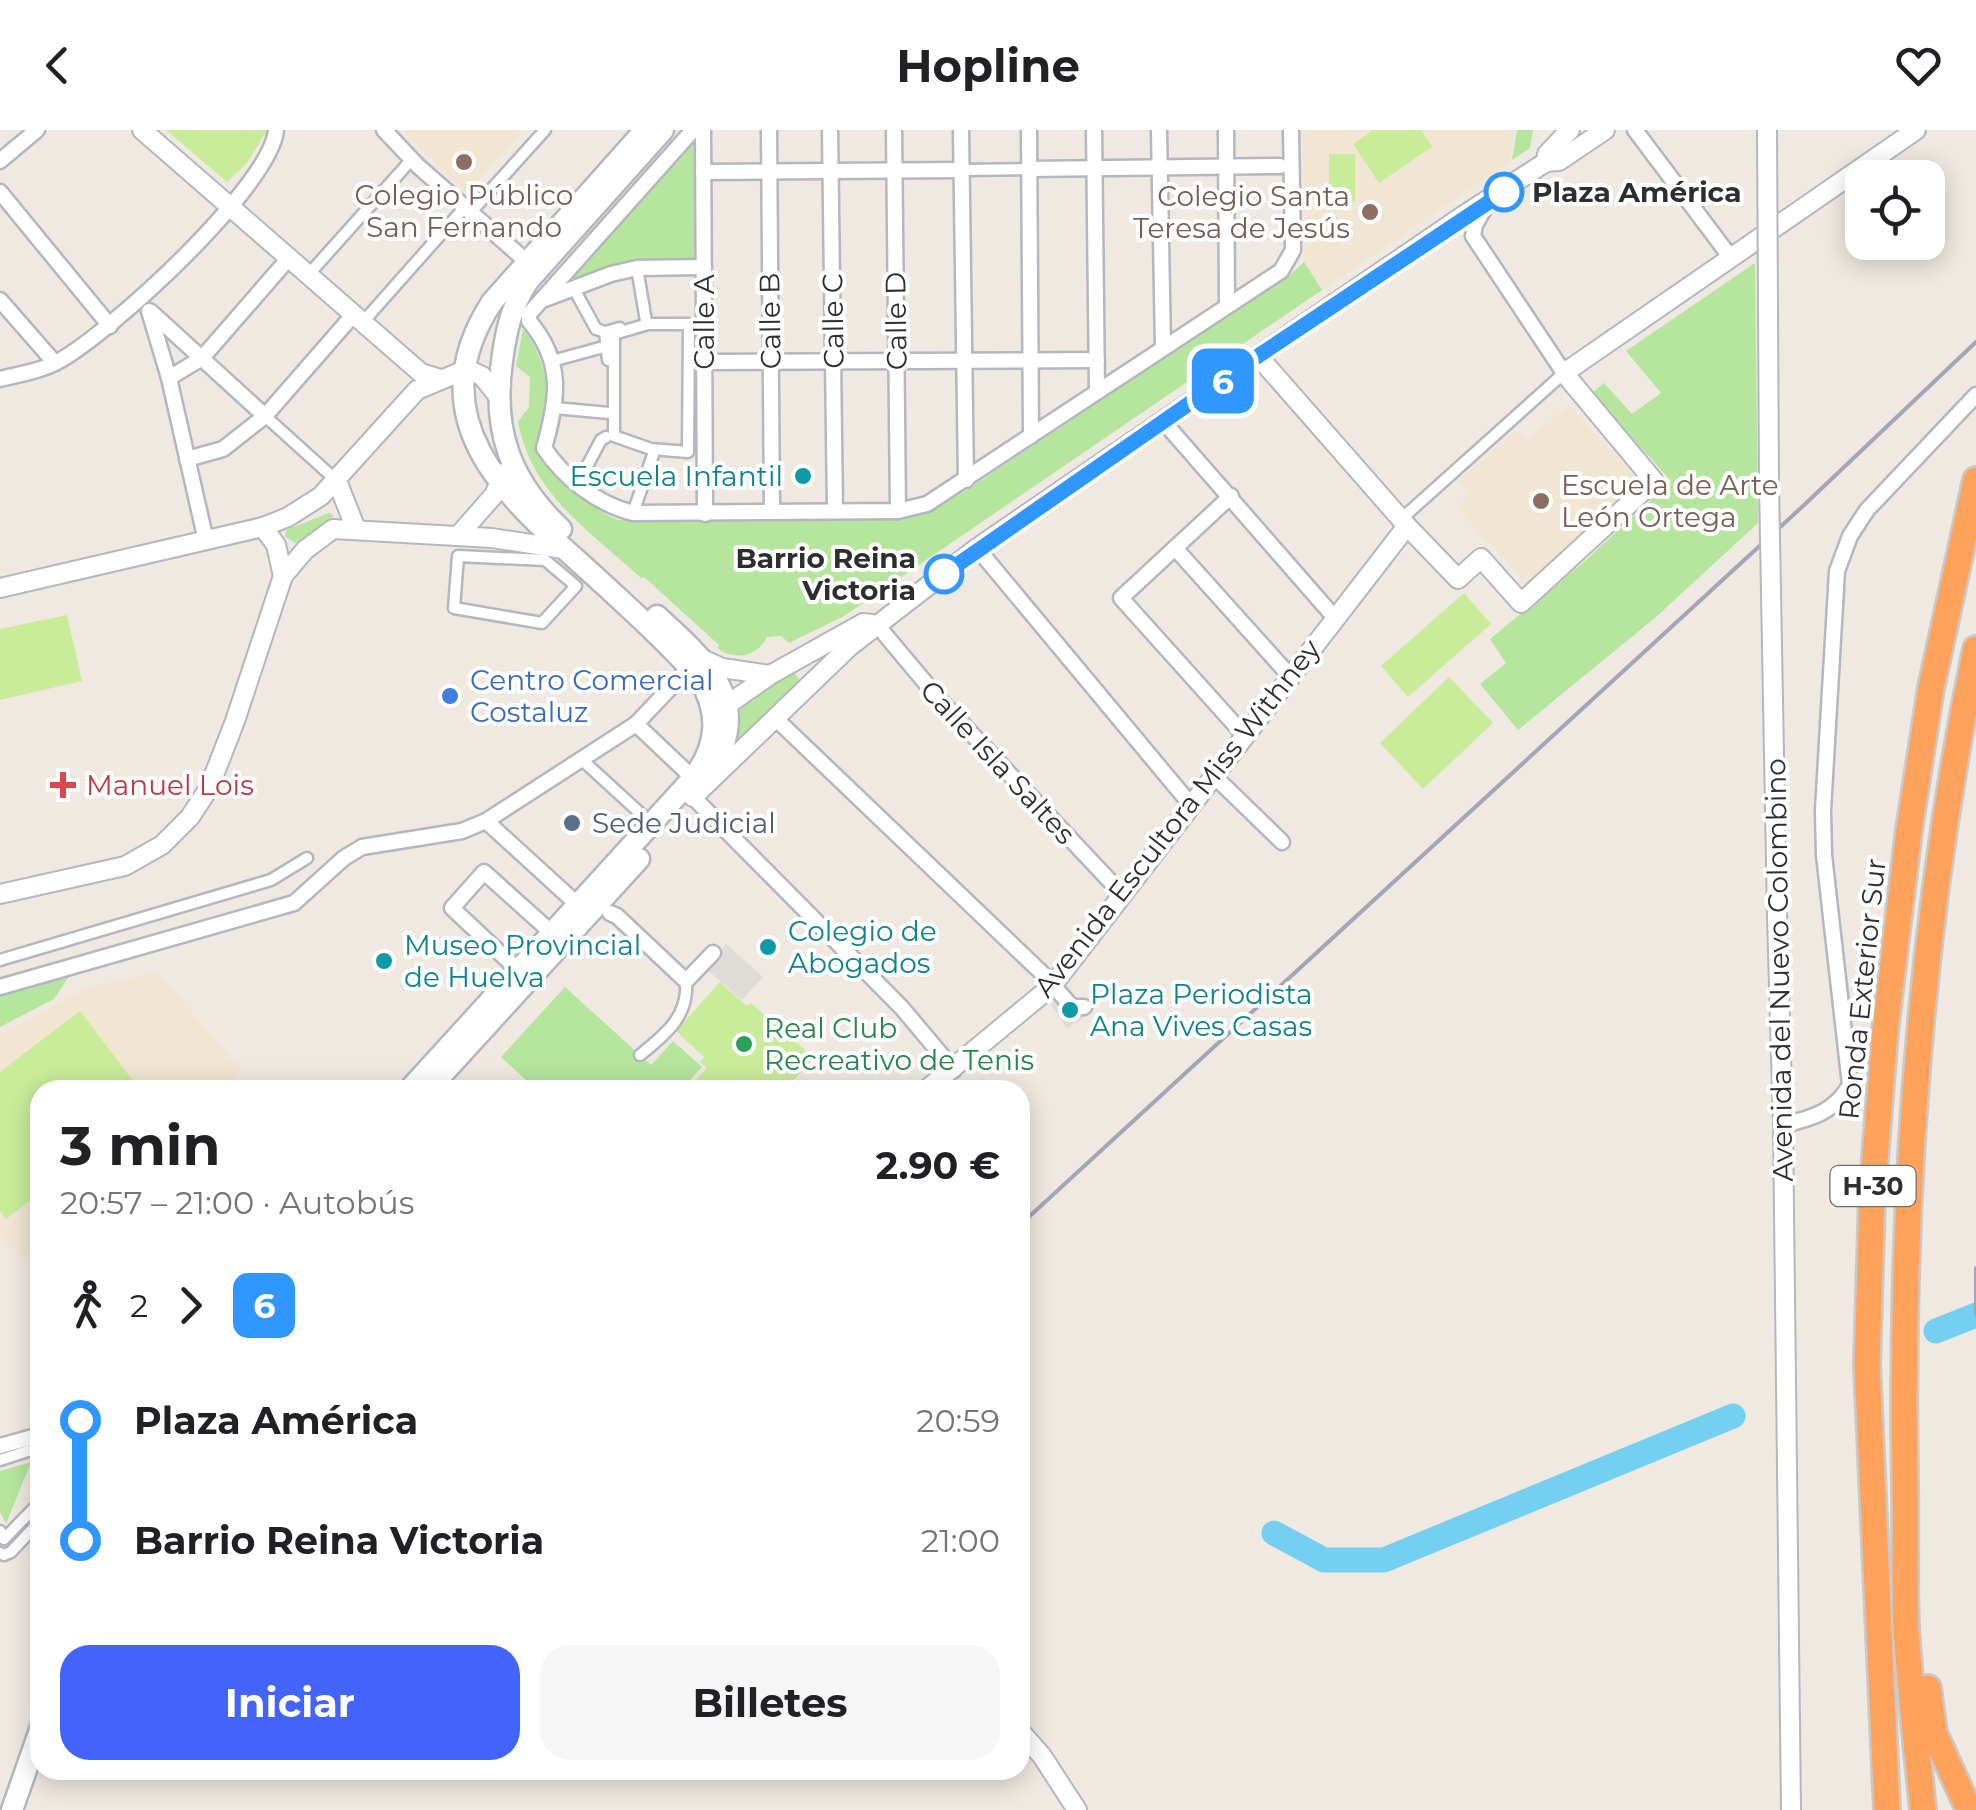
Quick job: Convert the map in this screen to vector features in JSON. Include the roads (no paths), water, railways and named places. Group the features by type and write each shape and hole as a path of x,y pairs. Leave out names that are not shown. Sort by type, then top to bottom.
{"highway":[{"name":"Ronda Exterior Sur","path":"1887,1810 1866,1365 1872,1197 1885,1031 1909,830 1931,688 1976,480"},
{"name":"H-30","path":"1923,1810 1906,1628 1903,1367 1906,1259 1921,1024 1945,831 1976,649"},
{"path":"1906,1518 1934,1733 1969,1810"}],"main road":[{"path":"645,130 526,261 475,328 463,408 499,485 563,549 694,662"},
{"path":"437,1080 693,787 716,732 720,706 707,692 694,662 544,513 524,488 510,459 497,395 507,326 518,296 663,130"},
{"path":"417,1080 652,824 693,787"},
{"path":"12,1810 30,1759"}],"street":[{"path":"0,161 37,130"},
{"path":"142,130 422,373 441,379"},
{"path":"0,378 55,363 144,306 253,180 275,142 276,130"},
{"path":"384,130 526,261"},
{"path":"188,459 223,449 265,416 545,130"},
{"path":"693,130 529,314 528,321 541,335 552,360 556,408 544,448 556,465 602,502 633,513 898,511 927,504 1281,271 1293,250 1286,166 1291,130"},
{"name":"Calle A","path":"703,130 705,514"},
{"name":"Calle B","path":"768,130 772,512"},
{"name":"Calle C","path":"830,130 835,512"},
{"name":"Calle D","path":"894,130 898,511"},
{"path":"961,130 966,480"},
{"path":"1029,130 1031,436"},
{"path":"1094,130 1097,392"},
{"path":"1159,130 1163,348"},
{"path":"1226,130 1227,306"},
{"path":"693,787 775,718 849,646 977,548 1546,162 1558,161 1604,130"},
{"path":"1635,130 1731,258"},
{"name":"Avenida del Nuevo Colombino","path":"1768,130 1769,484 1783,1125 1791,1810"},
{"path":"1546,162 1547,154 1572,131"},
{"path":"1407,519 1564,373 1908,132"},
{"path":"308,274 412,159"},
{"path":"704,172 1286,166"},
{"path":"0,192 110,326"},
{"path":"1258,356 1458,579 1481,558 1521,603 1654,480 1564,373 1473,236 1488,202"},
{"path":"169,378 202,358 289,258"},
{"path":"545,299 637,268 704,267"},
{"path":"637,268 646,320"},
{"path":"574,288 596,330 605,332 646,320 691,318"},
{"path":"0,300 55,363"},
{"path":"144,306 337,481 356,529"},
{"path":"144,306 169,378 206,540"},
{"path":"648,324 690,324 689,455 650,450 614,436 614,334 648,324"},
{"path":"441,379 475,328"},
{"path":"578,483 606,437 610,413 605,332"},
{"path":"552,360 607,346"},
{"path":"704,362 1097,360"},
{"path":"0,588 264,527 288,517 337,481 417,390 467,369 482,376 497,395"},
{"path":"1783,1125 1838,1105 1850,1085 1822,810 1837,571 1850,536 1866,510 1976,395"},
{"path":"556,408 610,413"},
{"path":"1163,421 1335,618"},
{"path":"606,437 653,455 689,455"},
{"path":"633,513 653,455"},
{"path":"458,536 499,485 510,459"},
{"path":"1231,496 1121,598 1244,735"},
{"name":"Avenida Escultora Miss Withney","path":"940,1080 1052,986 1407,519"},
{"path":"264,527 276,545 283,576"},
{"path":"0,894 126,866 162,845 190,818 209,788 236,720 283,576 305,550 333,529 512,540 563,549"},
{"path":"977,548 1191,805"},
{"path":"1176,548 1290,676"},
{"path":"458,556 545,560 576,586 542,623 454,608 458,556"},
{"path":"720,706 863,623 877,625"},
{"name":"Calle Isla Saltes","path":"877,625 952,713 1124,895"},
{"path":"0,987 294,903 362,847 462,831 486,820 636,724 694,662 770,675"},
{"path":"775,718 1072,1007 1084,1007"},
{"path":"636,724 902,1008 954,1070"},
{"path":"580,758 652,824"},
{"path":"1214,775 1282,842"},
{"path":"486,820 578,905"},
{"path":"0,960 271,880 307,858"},
{"path":"518,970 452,908 484,872 552,933"},
{"path":"610,913 686,981 684,1010 659,1040 640,1055"},
{"path":"686,981 713,953"},
{"path":"0,1446 30,1438"},
{"path":"0,1460 30,1450"},
{"path":"1,1537 30,1511"},
{"path":"0,1553 11,1552 30,1532"},
{"path":"1030,1742 1077,1810"}],"waterway":[{"path":"1936,1331 1976,1315"},
{"path":"1274,1533 1324,1560 1384,1560 1733,1416"}],"railway":[{"path":"1030,1216 1802,507 1976,342"},
{"path":"1976,1268 1976,1314"}],"place":[{"name":"Colegio Público San Fernando","path":"464,162"},
{"name":"Plaza América","path":"1504,192"},
{"name":"Colegio Santa Teresa de Jesús","path":"1370,212"},
{"name":"Escuela Infantil","path":"803,476"},
{"name":"Escuela de Arte León Ortega","path":"1541,501"},
{"name":"Barrio Reina Victoria","path":"944,574"},
{"name":"Centro Comercial Costaluz","path":"450,696"},
{"name":"Manuel Lois","path":"63,785"},
{"name":"Sede Judicial","path":"572,823"},
{"name":"Colegio de Abogados","path":"768,947"},
{"name":"Museo Provincial de Huelva","path":"384,961"},
{"name":"Plaza Periodista Ana Vives Casas","path":"1070,1010"},
{"name":"Real Club Recreativo de Tenis","path":"744,1044"}]}
